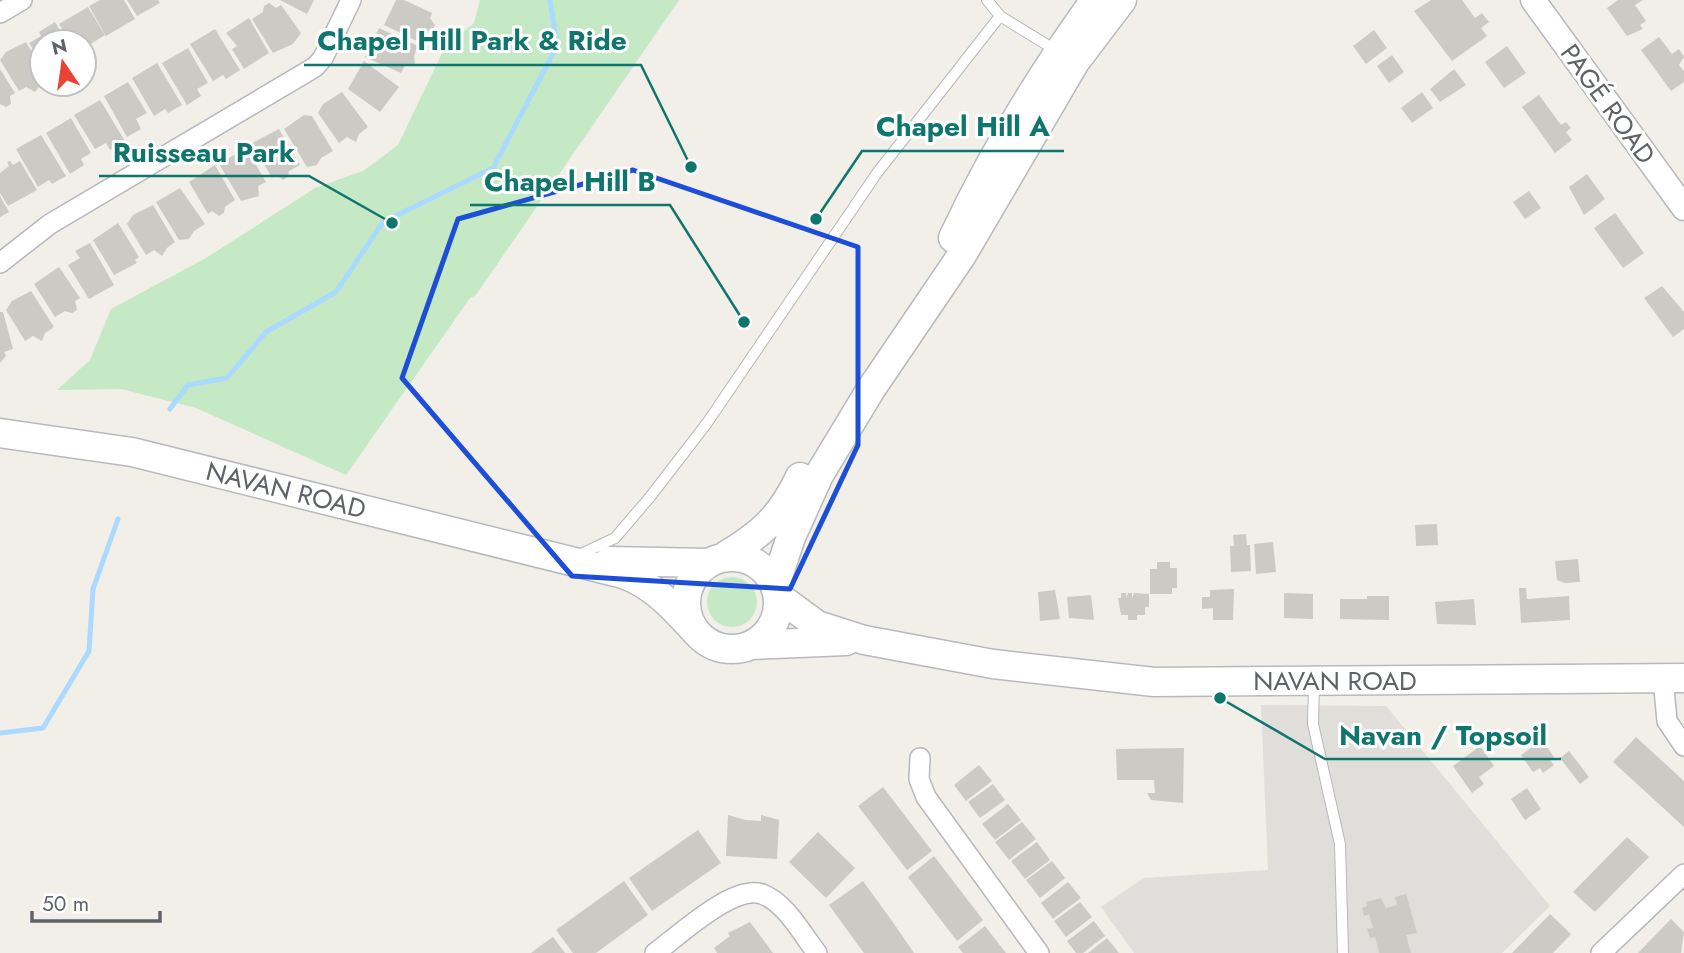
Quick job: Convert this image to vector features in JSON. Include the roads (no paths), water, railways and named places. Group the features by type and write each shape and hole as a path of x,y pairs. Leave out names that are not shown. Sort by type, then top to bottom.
{"main road":[{"path":"871,389 839,419 820,444 786,503 765,530 716,560 690,582 686,608 696,632 715,646 739,649 751,645 761,639 775,620 777,591 791,537 819,475 908,332 962,255 1095,0"},
{"path":"1067,57 1122,0"},
{"name":"NAVAN ROAD","path":"0,433 132,452 569,559 639,580 667,601 696,632"},
{"path":"716,560 740,556 754,561 766,570 777,591"},
{"name":"NAVAN ROAD","path":"569,559 716,560"},
{"name":"NAVAN ROAD","path":"777,591 817,625 864,640 970,661 1072,675 1154,682 1673,678"},
{"name":"NAVAN ROAD","path":"751,645 864,640"}],"street":[{"path":"0,13 22,0"},
{"path":"0,263 50,224 315,66 323,58 351,0"},
{"name":"PAGÉ ROAD","path":"1533,0 1684,208"},
{"path":"1673,678 1667,721 1684,746"},
{"path":"920,758 919,779 926,797 1039,953"},
{"path":"1601,953 1684,874"},
{"path":"656,953 719,905 749,893 761,894 776,903 817,953"}],"lane":[{"path":"987,0 1000,16 1067,57"},
{"path":"569,559 615,538 707,423 877,173 1000,16"},
{"path":"1315,682 1313,724 1340,844 1343,953"}],"waterway":[{"path":"170,409 188,385 227,378 266,332 336,292 383,222 493,168 557,46 550,0"},
{"path":"0,733 43,728 89,651 93,589 118,519"}],"place":[{"name":"Chapel Hill Park & Ride","path":"691,167"},
{"name":"Chapel Hill A","path":"816,219"},
{"name":"Ruisseau Park","path":"392,223"},
{"name":"Chapel Hill B","path":"744,322"},
{"name":"Navan / Topsoil","path":"1220,698"}]}
